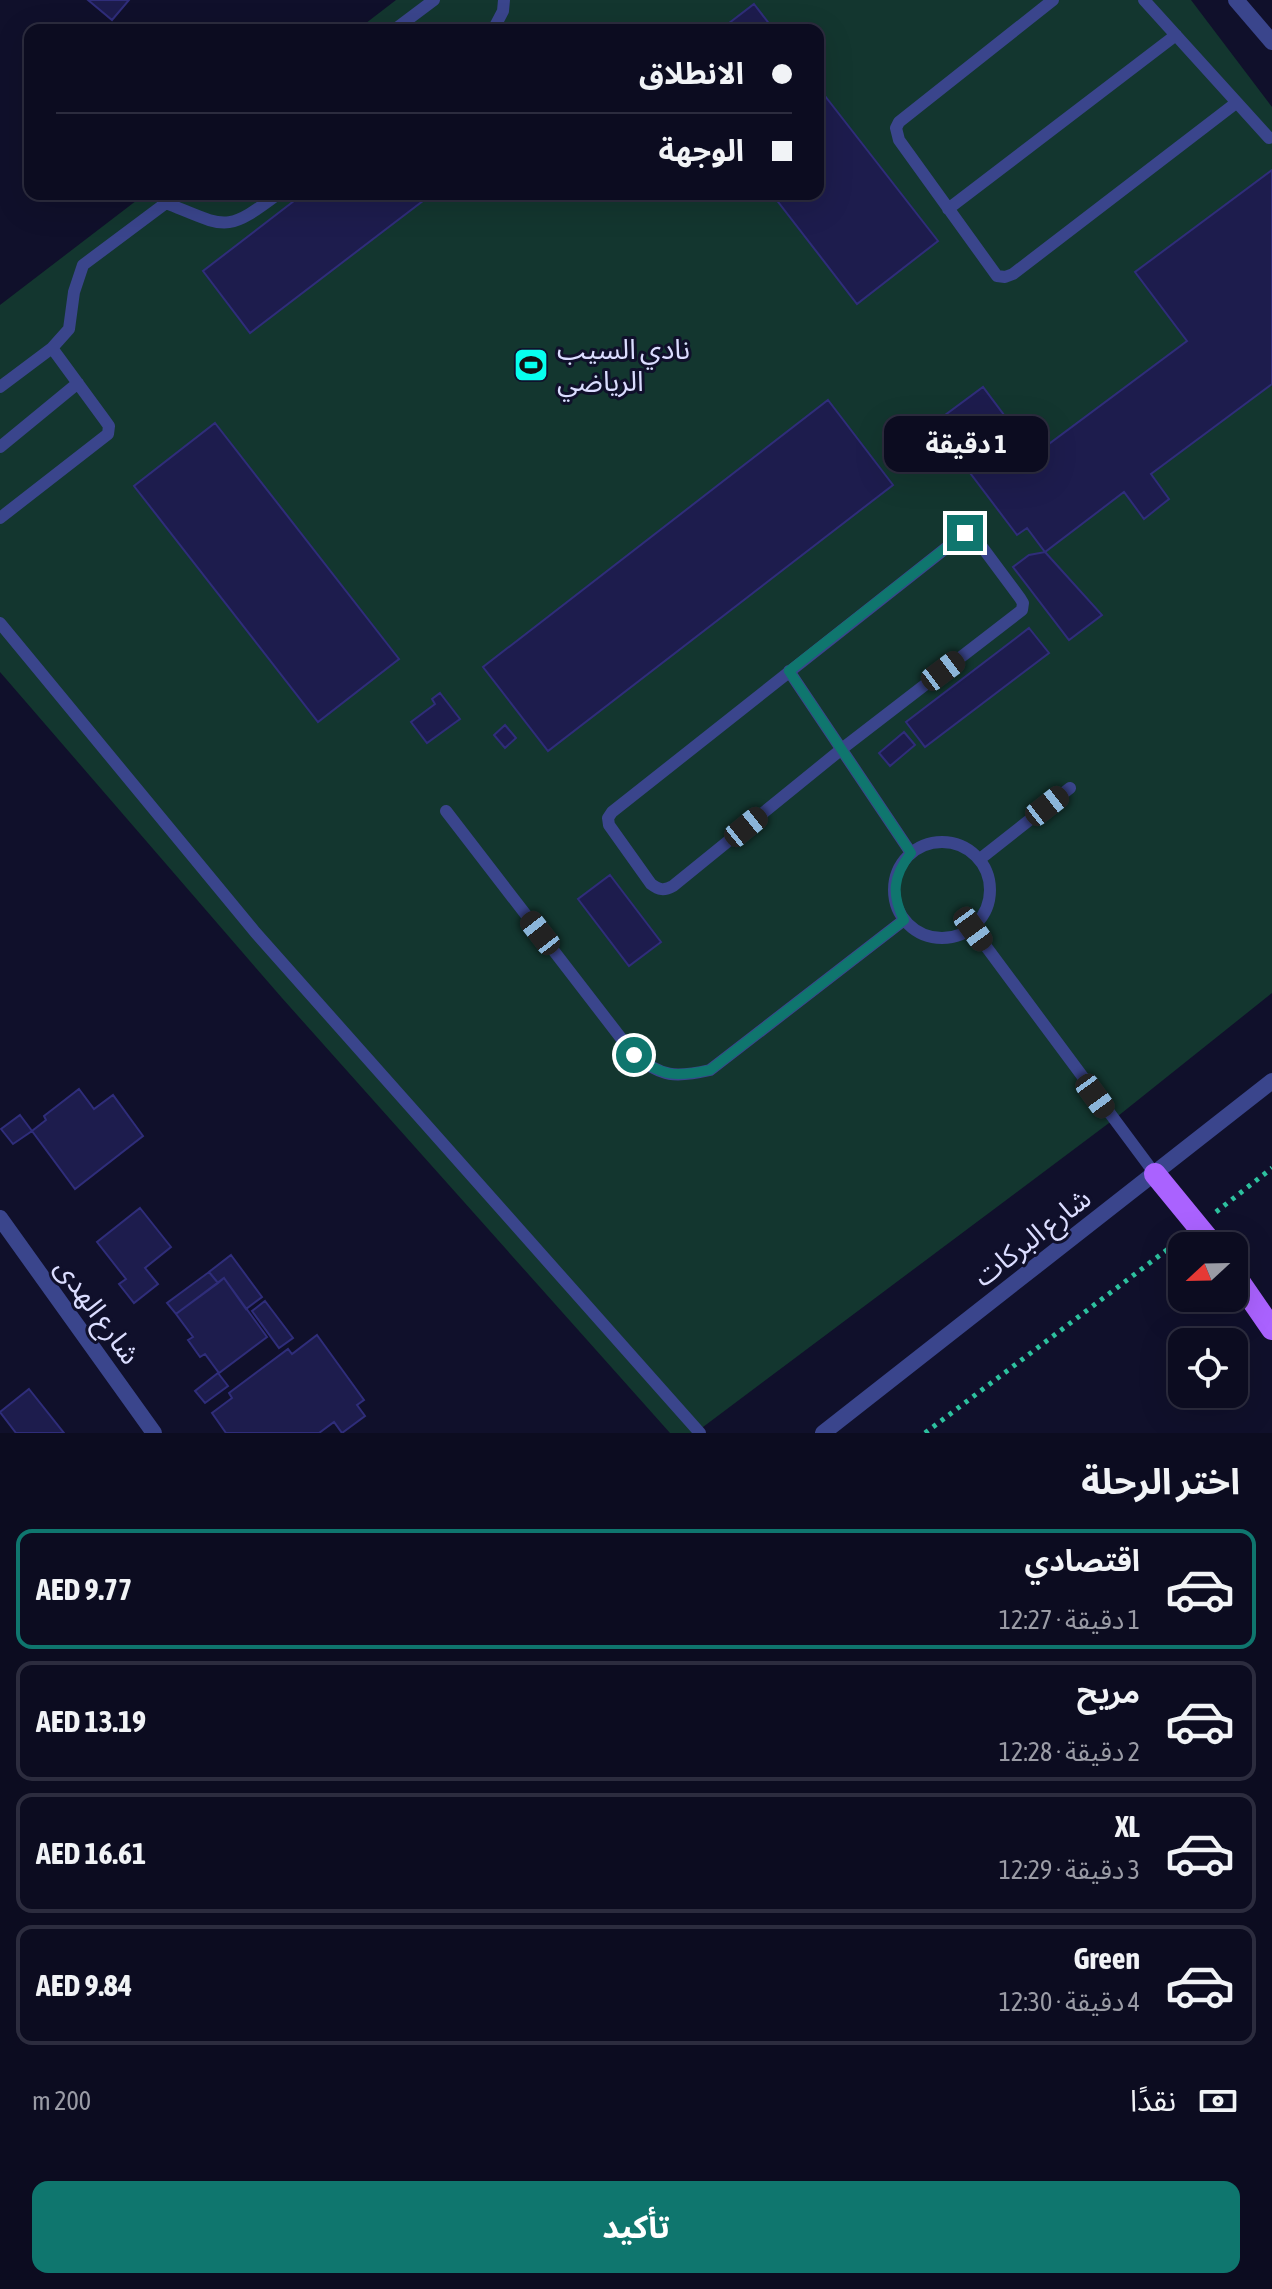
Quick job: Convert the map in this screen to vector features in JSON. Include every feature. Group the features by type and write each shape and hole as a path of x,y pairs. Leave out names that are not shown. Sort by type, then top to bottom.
{"main road":[{"path":"1155,1174 1204,1232"},
{"path":"1248,1294 1271,1326"}],"street":[{"path":"1236,0 1272,42"},
{"name":"شارع البركات","path":"823,1433 1272,1081"},
{"name":"شارع الهدى","path":"0,1218 154,1433"}],"lane":[{"path":"402,24 434,0"},
{"path":"496,24 503,11 504,0"},
{"path":"1053,0 899,122 896,128 899,140 997,276 1005,277 1236,103"},
{"path":"1144,0 1269,138"},
{"path":"948,209 1176,35"},
{"path":"0,387 52,348 69,329 74,292 83,265 170,200"},
{"path":"166,203 225,224 247,217 270,200"},
{"path":"0,518 108,434 109,426 52,348"},
{"path":"0,447 78,383"},
{"path":"971,532 977,536 1020,598 1022,610 843,748 666,890 651,884 609,825 612,812 965,533 971,532"},
{"path":"0,623 255,932 700,1433"},
{"path":"789,671 911,853"},
{"path":"980,859 1070,788"},
{"path":"446,811 634,1055 655,1071 682,1076 710,1070 904,920"},
{"path":"947,842 965,847 980,859 989,876 991,896 985,914 973,929 955,937 936,939 918,933 904,920 896,904 894,885 900,867 911,853 928,844 947,842"},
{"path":"973,929 1155,1174"}],"path":[{"path":"925,1433 1272,1168"}],"green space":[{"path":"396,0 1191,0 1272,107 1272,993 1113,1120 695,1433 670,1433 282,998 0,672 0,305 137,200 824,200 824,24 365,24"}],"building":[{"path":"88,0 129,0 112,20"},
{"path":"754,4 769,24 728,24"},
{"path":"824,95 938,241 857,304 777,200 824,200"},
{"path":"1272,170 1272,384 1151,474 1169,499 1144,519 1124,492 1045,552 1027,528 1017,535 933,424 983,387 1034,455 1187,341 1135,272"},
{"path":"295,200 424,200 250,333 203,271"},
{"path":"828,400 893,485 548,751 483,667"},
{"path":"215,423 399,659 318,722 134,486"},
{"path":"1045,552 1102,615 1069,640 1013,567 1029,555"},
{"path":"1029,628 1049,653 925,747 906,722"},
{"path":"440,693 460,719 427,743 411,722 435,704 432,699"},
{"path":"505,725 516,738 505,748 494,735"},
{"path":"904,732 915,745 890,766 879,753"},
{"path":"610,875 661,942 629,966 578,899"},
{"path":"79,1089 94,1109 113,1095 143,1136 75,1189 32,1131 46,1120 44,1116"},
{"path":"20,1115 32,1131 13,1144 1,1129"},
{"path":"140,1208 171,1247 145,1268 158,1284 134,1303 119,1284 126,1279 97,1242"},
{"path":"231,1255 262,1297 246,1309 224,1278 218,1283 209,1272"},
{"path":"209,1272 218,1283 176,1314 167,1303"},
{"path":"224,1278 267,1337 219,1373 205,1354 200,1357 188,1340 193,1337 176,1314"},
{"path":"265,1301 293,1338 279,1348 252,1311"},
{"path":"317,1335 364,1400 357,1405 365,1416 342,1433 334,1422 319,1433 226,1433 212,1413 232,1398 229,1393 288,1349 292,1354"},
{"path":"218,1373 228,1386 205,1403 195,1391"},
{"path":"29,1389 64,1433 16,1433 0,1412"}],"place":[{"name":"نادي السيب الرياضي","path":"531,365"}],"route":[{"path":"634,1055 655,1071 682,1076 710,1070 904,920 896,904 894,885 900,867 911,853 789,671 965,533"}]}
